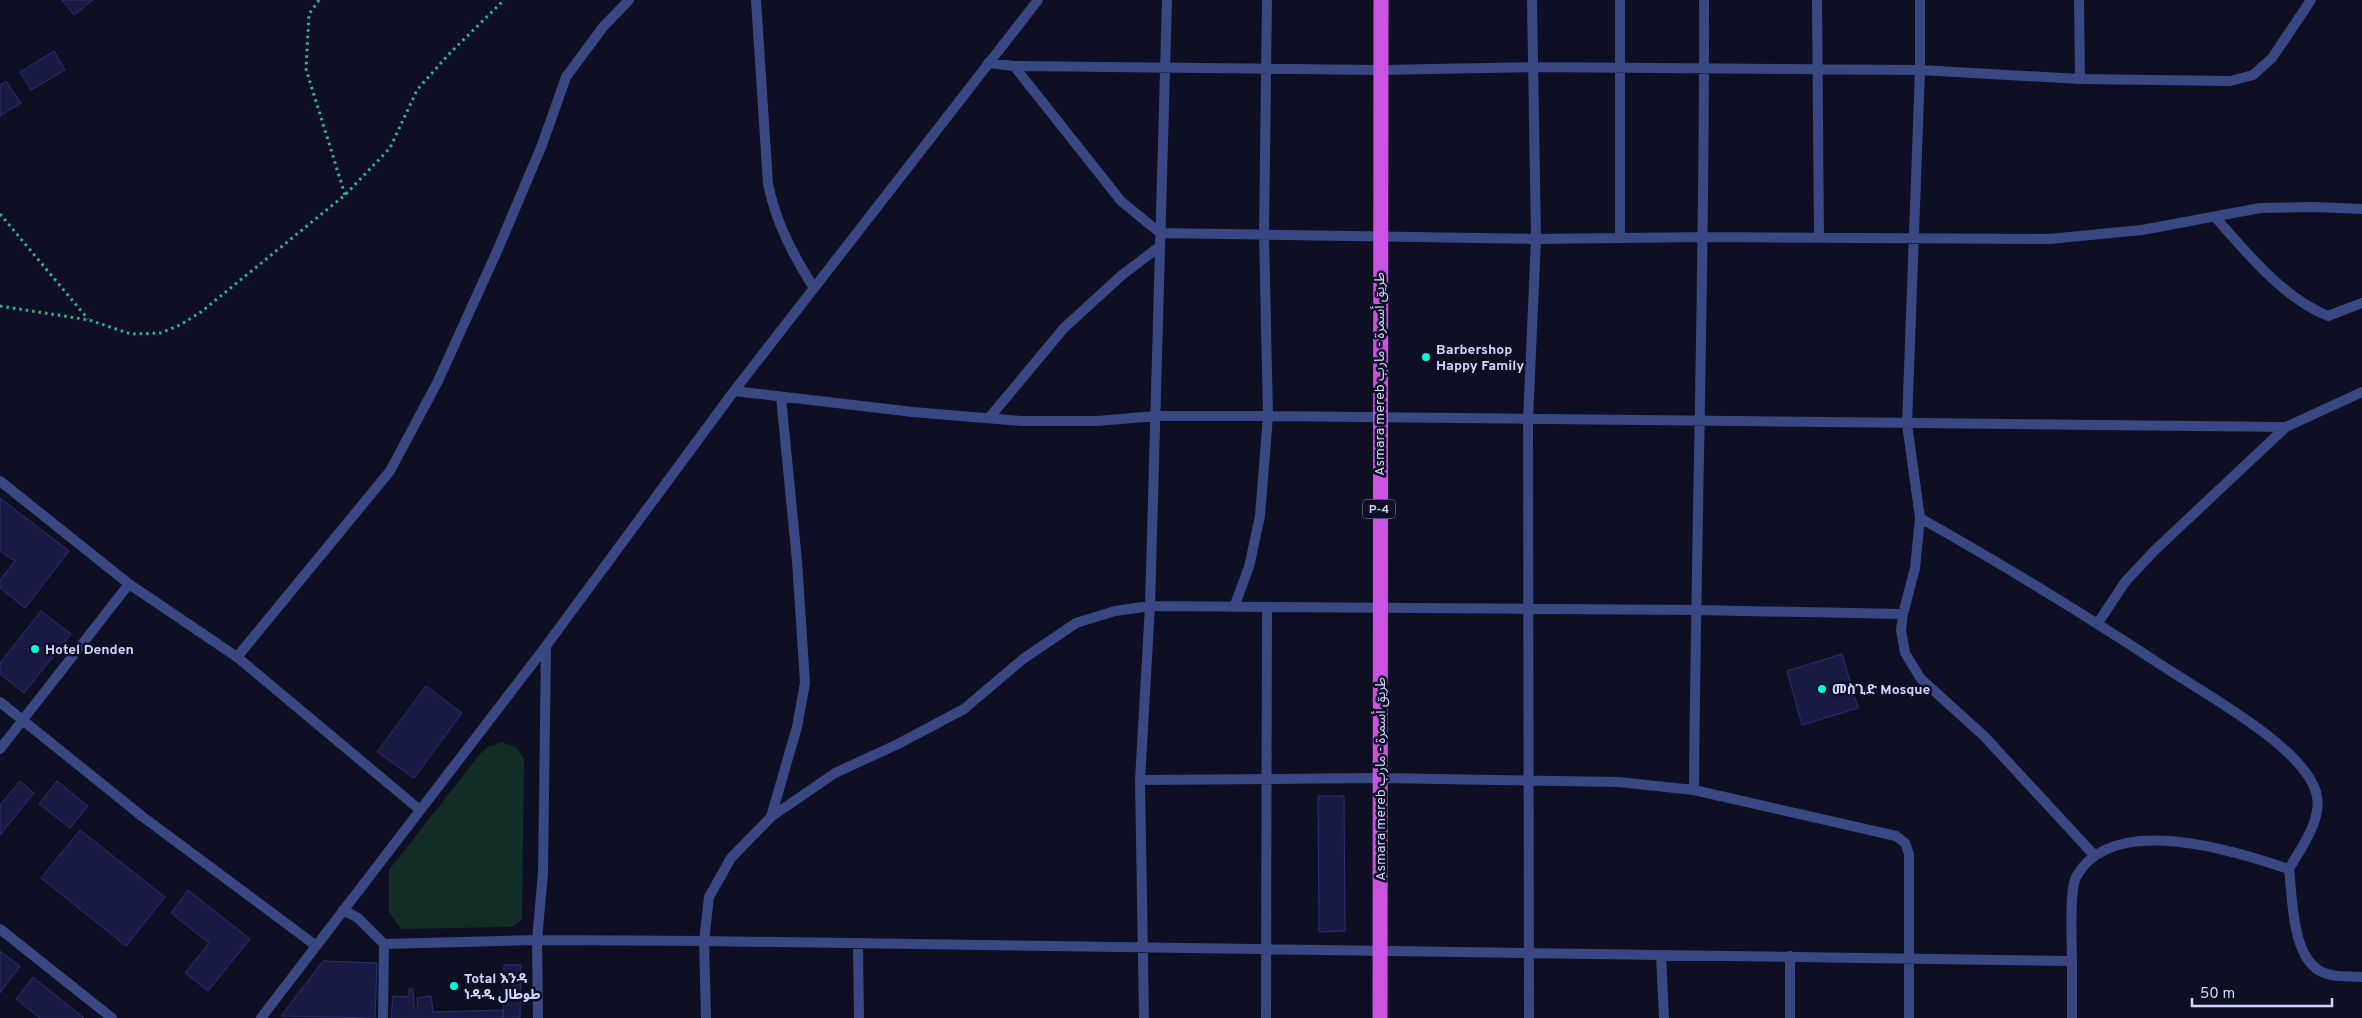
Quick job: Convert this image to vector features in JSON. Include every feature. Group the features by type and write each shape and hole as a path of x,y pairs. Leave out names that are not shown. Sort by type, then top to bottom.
{"highway":[{"name":"Asmara mereb طريق أسمرة - مارب","path":"1380,0 1380,1018"}],"street":[{"path":"237,657 390,471 438,381 482,284 542,145 566,77 603,27 629,0"},
{"path":"756,0 768,184 774,212 788,244 814,288"},
{"path":"261,1018 315,945 546,646 734,391 1038,0"},
{"path":"1144,1018 1140,780 1150,606 1167,0"},
{"path":"1234,607 1249,567 1260,516 1268,416 1264,234 1267,0"},
{"path":"1529,1018 1528,420 1536,239 1532,0"},
{"path":"1620,0 1620,238"},
{"path":"1694,790 1695,610 1704,237 1704,0"},
{"path":"1817,0 1819,238"},
{"path":"1920,0 1920,70 1906,424 1920,518 1915,568 1902,614 1901,630 1905,653 1921,679 1984,736 2094,855"},
{"path":"2079,0 2080,79"},
{"path":"988,63 1014,66 1380,70 1533,67 1920,70 2080,79 2230,81 2254,75 2272,58 2311,0"},
{"path":"1014,66 1120,201 1160,233 1536,239 1704,237 2049,239 2142,230 2260,208 2314,207 2362,210"},
{"path":"2215,217 2255,262 2308,308 2328,316 2362,303"},
{"path":"989,418 1064,328 1122,275 1159,247"},
{"path":"734,391 913,412 1022,421 1097,421 1156,416 1268,416 1906,424 2163,424 2286,427"},
{"path":"2098,623 2126,582 2155,550 2286,427 2362,392"},
{"path":"771,817 797,727 805,683 797,561 781,397"},
{"path":"0,481 129,584 237,657 420,810"},
{"path":"1920,518 2009,568 2240,714 2293,758 2308,776 2316,793 2317,810 2310,830 2289,869 2298,944 2312,966 2329,975 2362,977"},
{"path":"0,749 129,584"},
{"path":"706,1018 704,941 708,897 731,858 771,817 835,773 964,709 1023,659 1076,623 1114,611 1150,606 1528,608 1902,614"},
{"path":"1266,1018 1268,607"},
{"path":"538,1018 537,940 543,873 546,646"},
{"path":"0,702 143,817 315,945"},
{"path":"1140,780 1380,778 1618,782 1694,790 1896,836 1905,842 1909,854 1909,1018"},
{"path":"2072,1018 2071,920 2075,879 2094,855 2120,844 2147,841 2190,844 2231,851 2289,869"},
{"path":"343,910 358,918 384,944 383,1018"},
{"path":"0,929 112,1018"},
{"path":"384,944 537,940 704,941 1143,949 1379,950 2072,961"},
{"path":"858,943 859,1018"},
{"path":"1661,955 1664,1018"},
{"path":"1790,956 1790,1018"}],"path":[{"path":"319,0 309,14 306,69 345,196"},
{"path":"0,306 89,320 131,334 161,333 180,325 201,312 345,196 390,148 417,90 448,55 504,0"},
{"path":"0,214 89,320"}],"green space":[{"path":"502,742 517,748 524,759 522,920 511,927 401,929 389,912 389,870 480,754 488,747"}],"building":[{"path":"62,0 93,0 74,15"},
{"path":"54,51 65,70 31,90 20,72"},
{"path":"6,81 21,103 0,116 0,85"},
{"path":"0,498 69,551 25,608 0,588 0,580 15,561 0,551"},
{"name":"Hotel Denden","path":"41,611 71,634 24,693 0,674 0,663"},
{"name":"መስጊድ Mosque","path":"1842,654 1858,708 1802,725 1787,671"},
{"path":"426,686 462,713 414,778 377,752"},
{"path":"20,781 34,793 0,835 0,805"},
{"path":"57,781 88,806 70,828 39,804"},
{"path":"1318,796 1344,796 1345,931 1319,932"},
{"path":"80,830 165,897 126,946 41,878"},
{"path":"188,890 250,939 208,991 185,973 209,943 171,913"},
{"path":"0,951 20,966 0,993"},
{"path":"323,961 377,963 375,1018 281,1016"},
{"path":"504,965 521,965 520,1018 503,1018"},
{"path":"33,977 84,1018 40,1018 16,999"},
{"path":"409,989 413,989 414,1008 418,1008 417,998 431,996 433,1012 503,1010 503,1018 391,1018 393,996 409,997"}],"place":[{"name":"Barbershop Happy Family","path":"1426,357"},
{"name":"Hotel Denden","path":"35,649"},
{"name":"መስጊድ Mosque","path":"1822,689"},
{"name":"Total እንዳ ነዳዲ طوطال","path":"454,986"}]}
